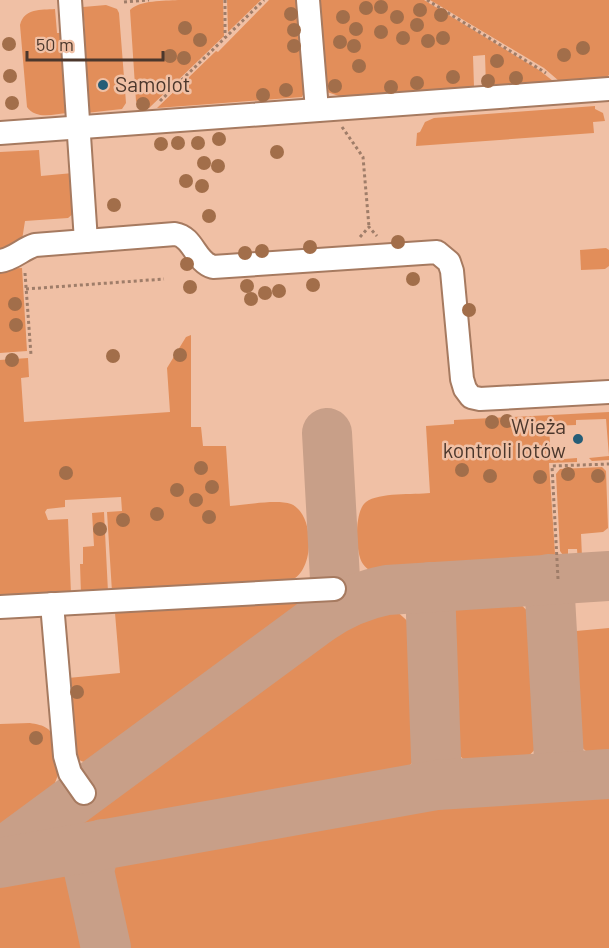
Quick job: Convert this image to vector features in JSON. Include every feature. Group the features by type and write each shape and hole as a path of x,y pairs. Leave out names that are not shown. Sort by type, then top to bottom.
{"street":[{"path":"70,0 86,241"},
{"path":"308,0 317,110"},
{"path":"0,133 609,89"},
{"path":"0,261 12,258 36,245 180,235 188,241 204,264 213,267 437,252 449,262 452,271 462,379 471,398 609,392"},
{"path":"0,607 334,589"},
{"path":"52,604 65,756 70,773 84,793"}],"path":[{"path":"124,2 148,0"},
{"path":"225,0 225,38"},
{"path":"155,122 154,107 264,0"},
{"path":"427,0 541,69 569,92"},
{"path":"339,123 363,158 369,227"},
{"path":"24,250 31,355"},
{"path":"26,289 164,279"},
{"path":"558,579 552,466 609,464"}],"shaded area":[{"path":"178,0 223,0 224,36 149,108 142,107 136,101 130,10 140,4"},
{"path":"227,0 261,0 228,32"},
{"path":"269,0 298,0 305,90 302,97 157,108 216,51 218,52"},
{"path":"316,0 424,0 539,70 553,81 486,86 485,55 473,56 474,87 350,96 339,96 327,92"},
{"path":"430,0 609,0 609,75 606,78 559,81 544,68"},
{"path":"106,5 117,9 119,13 126,103 122,109 86,113 80,31 85,31 83,7"},
{"path":"55,9 57,33 63,33 68,113 40,115 27,107 20,25 25,15 29,13"},
{"path":"595,106 595,109 603,113 605,121 593,122 594,133 416,146 417,133 420,132 425,122 434,118"},
{"path":"39,150 41,176 73,173 74,213 68,218 25,221 22,240 0,253 0,152"},
{"path":"606,248 609,250 609,266 605,269 581,270 580,250"},
{"path":"22,268 27,351 0,353 0,269"},
{"path":"191,335 191,427 201,427 203,446 226,446 230,506 277,502 291,504 299,510 308,530 309,542 308,555 299,575 291,580 112,592 107,512 122,511 121,497 65,500 65,507 47,509 45,512 48,520 68,519 71,594 0,598 0,360 28,358 29,377 21,378 24,422 170,412 167,368 186,337"},
{"path":"609,412 609,456 606,419 576,420 576,425 549,426 551,460 577,458 577,462 549,463 555,554 549,563 378,575 363,564 358,551 357,532 359,514 366,502 388,495 430,493 426,426 454,424 454,420"},
{"path":"609,456 609,460 592,461 589,458"},
{"path":"602,467 606,471 608,528 603,532 581,534 582,557 578,561 577,549 568,549 568,562 560,551 556,474 560,469"},
{"path":"104,512 108,592 81,594 80,564 83,564 83,547 94,546 92,513"},
{"path":"516,600 537,620 543,741 522,763 473,767 448,746 442,625 460,604"},
{"path":"315,601 314,604 98,763 79,760 74,755 68,678 120,673 115,613"},
{"path":"392,607 414,627 422,750 403,774 94,832 79,818 351,619 377,609"},
{"path":"609,628 609,757 594,758 571,738 565,632"},
{"path":"30,723 48,729 55,744 58,770 52,797 0,835 0,724"},
{"path":"609,791 609,948 124,948 103,860 441,802"},
{"path":"72,869 89,948 0,948 0,882"}],"taxiway":[{"path":"319,619 330,601 335,579 327,433"},
{"path":"0,854 319,619 352,601 387,590 609,576"},
{"path":"549,579 560,777"},
{"path":"430,587 437,785"},
{"path":"0,863 437,785 609,774"},
{"path":"103,844 93,855 89,871 106,948"}],"place":[{"name":"Samolot","path":"103,85"},
{"name":"Wieża kontroli lotów","path":"578,439"}]}
